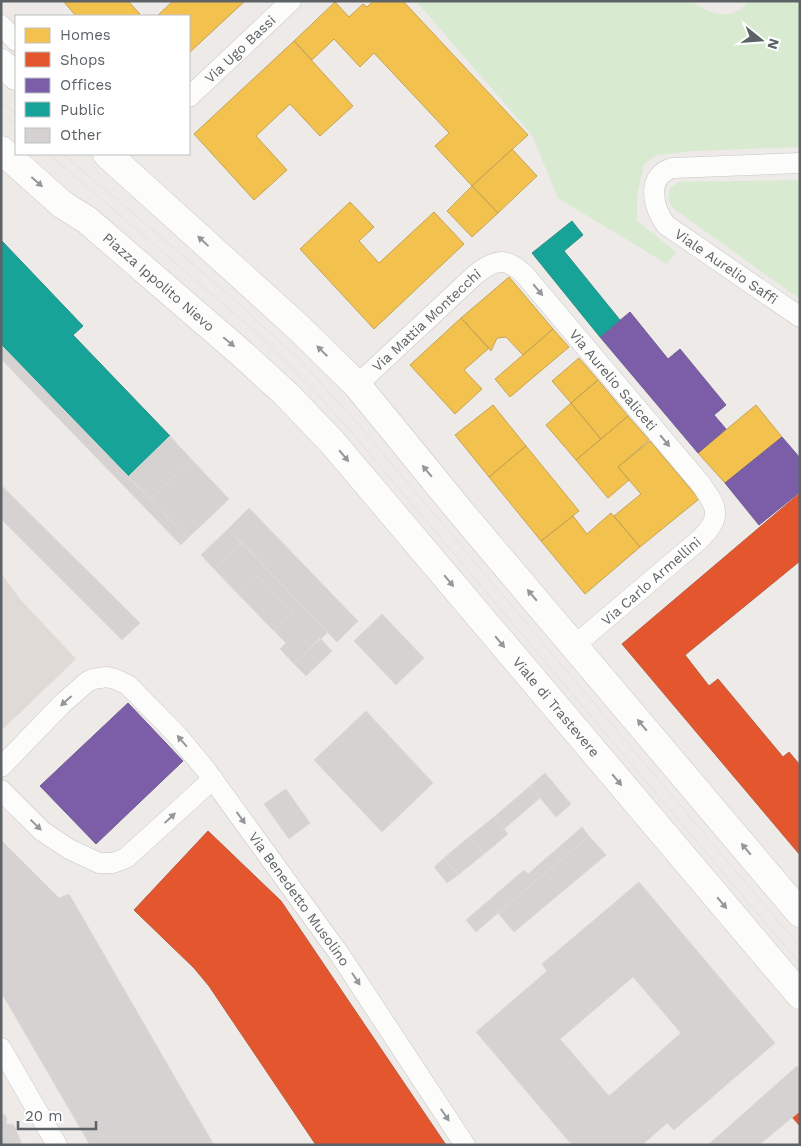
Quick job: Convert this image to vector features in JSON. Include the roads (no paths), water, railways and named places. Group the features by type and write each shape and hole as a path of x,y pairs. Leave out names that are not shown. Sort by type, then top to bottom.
{"main road":[{"path":"1,63 15,75"},
{"name":"Piazza Ippolito Nievo","path":"1,150 63,205 87,220 240,352 312,420"},
{"path":"118,157 357,385 464,516 800,914"},
{"name":"Viale di Trastevere","path":"312,420 800,995"}],"street":[{"name":"Via Ugo Bassi","path":"190,96 291,1"},
{"path":"1,25 15,39"},
{"name":"Viale Aurelio Saffi","path":"800,163 673,168 665,170 660,175 654,193 659,215 666,225 800,317"},
{"name":"Via Mattia Montecchi","path":"357,385 475,275 492,262 500,262"},
{"name":"Via Aurelio Saliceti","path":"500,262 509,263 524,274 700,483 710,496 715,510"},
{"name":"Via Carlo Armellini","path":"575,646 698,541 712,526 716,518 715,510"},
{"name":"Via Benedetto Musolino","path":"1,767 83,685 93,679 107,677 132,688 178,735 213,779 340,955 465,1145"},
{"path":"1,790 51,838 92,861 106,864 126,858 213,779"},
{"path":"1,1048 57,1145"}],"tram line":[{"path":"1,101 15,113"},
{"path":"1,112 15,124"},
{"path":"50,155 258,334 319,396 800,964"},
{"path":"64,155 227,293 301,361 358,424 800,947"}]}
